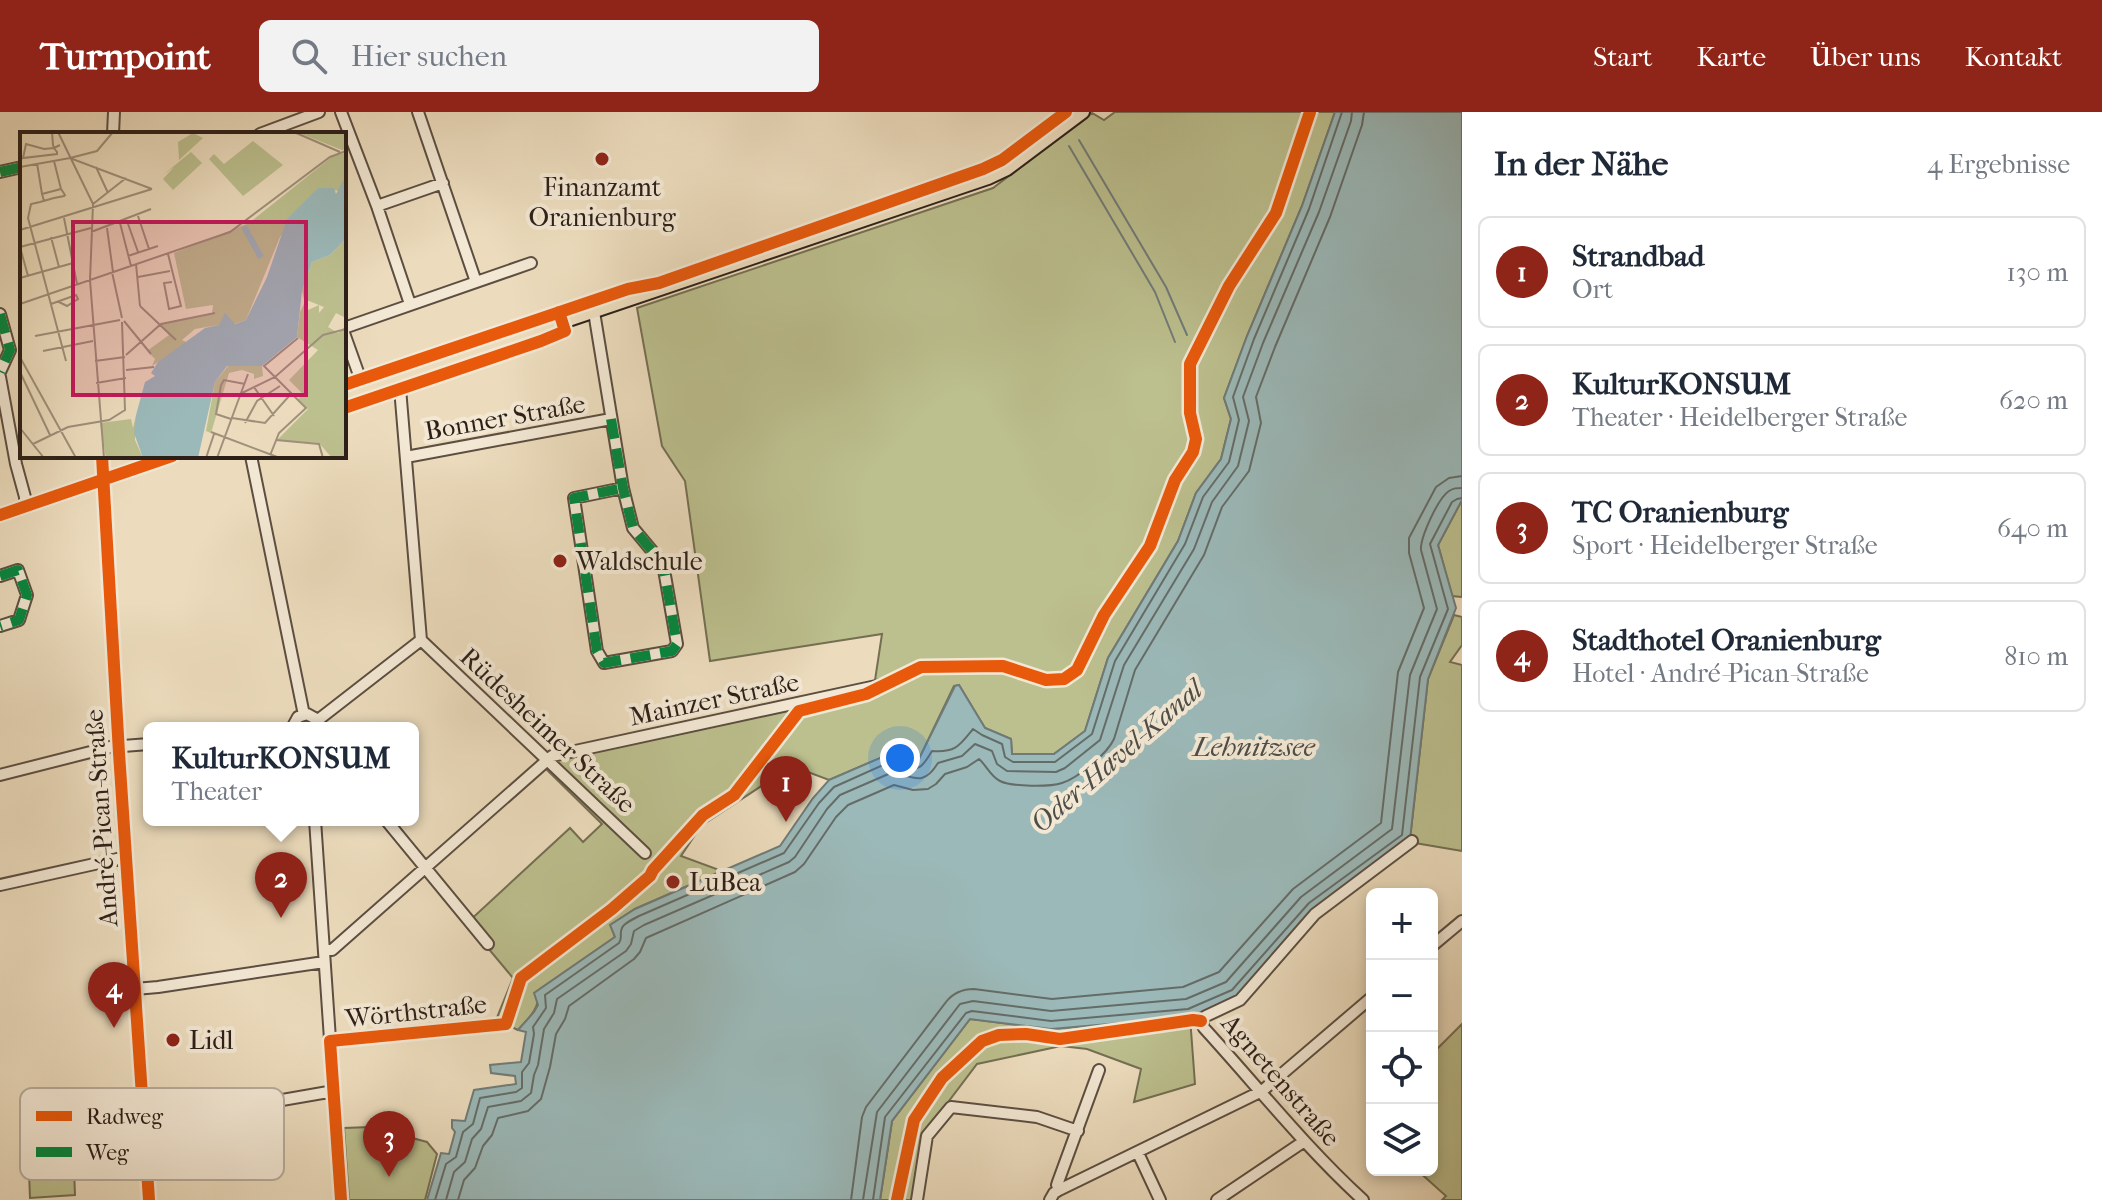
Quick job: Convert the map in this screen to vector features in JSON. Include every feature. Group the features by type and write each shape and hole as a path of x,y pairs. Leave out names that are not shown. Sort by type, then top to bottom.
{"main road":[{"path":"346,395 988,178 1007,169 1083,112"},
{"path":"0,515 166,458"}],"street":[{"path":"113,132 114,112"},
{"path":"266,132 319,112"},
{"path":"341,112 410,304"},
{"path":"418,112 476,282"},
{"path":"293,122 296,132"},
{"path":"0,172 20,167"},
{"path":"377,206 443,183"},
{"path":"346,330 410,304 531,263"},
{"path":"594,312 623,488 633,528 663,564 677,644 672,651 604,663 597,651 574,498 623,488"},
{"path":"0,314 10,350 0,374 25,506"},
{"path":"346,337 364,389"},
{"path":"322,722 421,640 397,377"},
{"name":"Bonner Straße","path":"406,457 611,419"},
{"name":"André-Pican-Straße","path":"102,458 142,1088"},
{"path":"251,458 304,715"},
{"path":"0,576 18,570 27,595 19,620 0,626"},
{"name":"Rüdesheimer Straße","path":"421,640 645,853"},
{"name":"Mainzer Straße","path":"547,759 890,683"},
{"path":"294,722 304,715 312,715 318,722"},
{"path":"0,775 118,747 143,745"},
{"path":"135,989 324,956 547,759"},
{"path":"315,826 341,1200"},
{"path":"391,826 488,944"},
{"name":"Agnetenstraße","path":"1363,1200 1303,1142 1201,1021 1240,1000 1315,914 1412,841"},
{"path":"0,885 117,859 126,861"},
{"path":"1438,941 1462,921"},
{"path":"1050,1200 1059,1190 1262,1091 1366,1002"},
{"name":"Wörthstraße","path":"330,1041 506,1024"},
{"path":"1059,1190 1057,1185 1099,1070"},
{"path":"284,1100 334,1091"},
{"path":"917,1200 927,1136 951,1107 1037,1117 1078,1131"},
{"path":"1217,1200 1303,1142"},
{"path":"1138,1153 1160,1200"},
{"name":"André-Pican-Straße","path":"148,1180 149,1200"}],"green space":[{"path":"1115,112 1335,112 1302,206 1224,398 1231,419 1221,459 1196,493 1178,541 1108,658 1085,731 1054,754 1012,754 1011,739 985,728 959,685 954,686 918,761 894,752 829,780 800,769 781,778 772,792 766,783 701,826 681,856 722,871 635,909 611,925 615,937 540,989 534,1012 518,1030 496,1020 513,978 467,923 570,828 583,842 602,824 540,763 874,687 882,634 710,661 685,481 662,446 637,308 993,188 1092,113 1104,120"},
{"path":"1462,500 1462,597 1452,596 1438,545"},
{"path":"1454,615 1462,617 1462,645 1450,662 1462,665 1462,851 1415,843 1410,839 1428,679"},
{"path":"1190,1017 1195,1084 1134,1102 1141,1069 1087,1049 1061,1046 977,1064 949,1101 946,1116 930,1137 919,1200 880,1200 892,1121 970,1019 1051,1029"},
{"path":"1462,1024 1462,1200 1442,1200 1446,1196 1424,1176 1438,1176 1438,1048"},
{"path":"371,1127 427,1142 437,1154 425,1200 349,1200 344,1128"},
{"path":"29,1180 74,1180 75,1195 30,1198"}],"water":[{"name":"Lehnitzsee","path":"1335,112 1462,112 1462,500 1438,545 1456,608 1428,679 1410,839 1314,910 1236,997 1190,1017 1051,1029 970,1019 892,1121 880,1200 427,1200 441,1153 449,1154 455,1132 452,1120 465,1121 474,1090 516,1084 515,1076 491,1073 490,1065 521,1062 526,1032 518,1030 538,1005 534,993 615,937 610,925 635,909 780,846 829,780 894,752 918,761 955,686 959,685 985,728 1011,739 1012,754 1054,754 1085,731 1108,658 1178,541 1196,493 1221,459 1231,419 1224,398 1302,206"}],"waterway":[{"path":"1079,140 1166,287 1187,335"},
{"path":"1069,146 1155,292 1175,342"}],"marked path":[{"path":"0,172 20,167"},
{"path":"0,314 10,350 0,372"},
{"path":"611,419 633,528 663,564 677,644 672,651 604,663 597,651 574,498 623,488"},
{"path":"0,576 18,570 27,595 19,620 0,626"}],"cycle path":[{"path":"346,384 628,289 659,283 983,169 1002,160 1066,112"},
{"path":"341,1200 330,1041 506,1024 521,978 650,876 703,815 734,795 799,711 866,694 921,667 1003,666 1046,680 1064,679 1077,670 1104,615 1150,546 1175,480 1193,452 1196,439 1190,413 1190,364 1229,286 1276,213 1310,112"},
{"path":"346,407 565,331 559,312"},
{"path":"102,458 141,1088"},
{"path":"0,515 166,458"},
{"path":"897,1200 914,1120 942,1078 982,1041 999,1035 1026,1034 1060,1039 1201,1021"},
{"path":"148,1180 149,1200"}],"place":[{"name":"Finanzamt Oranienburg","path":"602,159"},
{"name":"Waldschule","path":"560,561"},
{"name":"Strandbad","path":"786,822"},
{"name":"LuBea","path":"673,882"},
{"name":"KulturKONSUM","path":"281,918"},
{"name":"Stadthotel Oranienburg","path":"114,1028"},
{"name":"Lidl","path":"173,1040"},
{"name":"TC Oranienburg","path":"389,1177"}],"water label":[{"name":"Oder-Havel-Kanal","path":"1116,756"}]}
